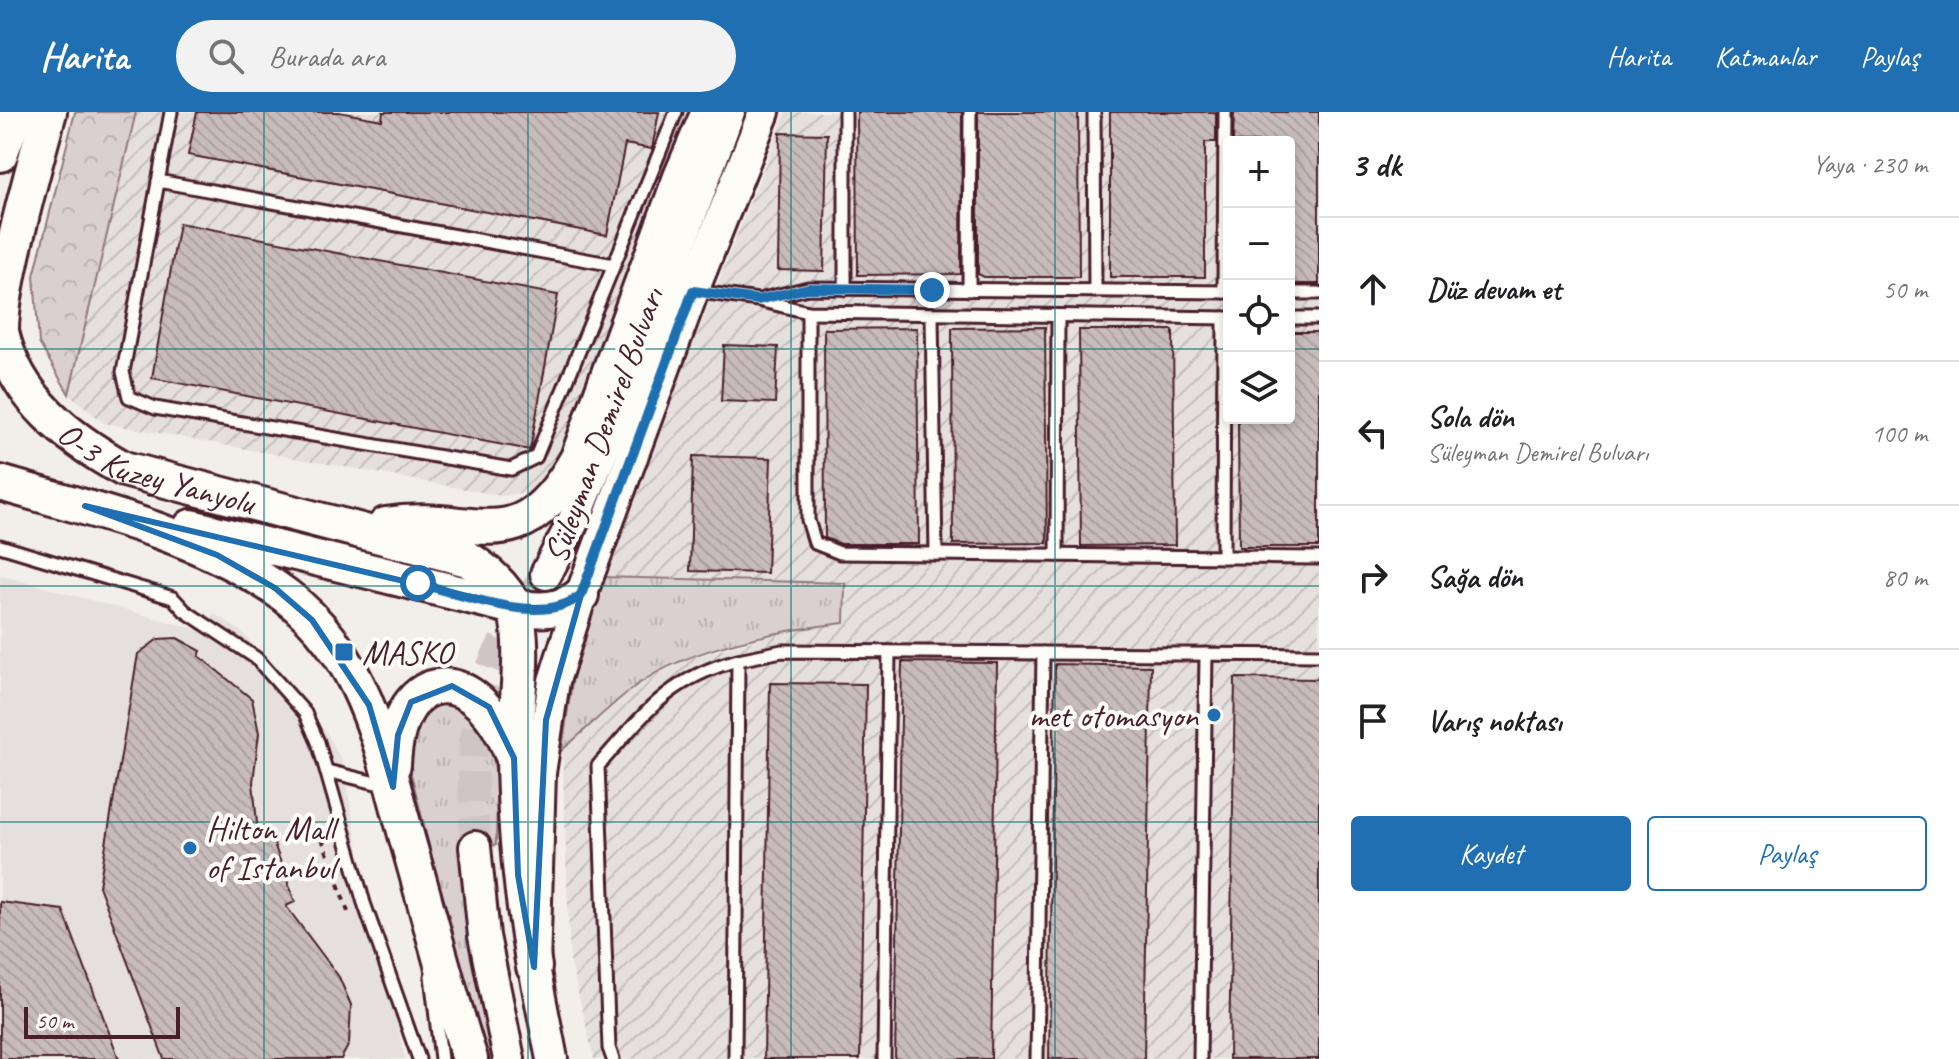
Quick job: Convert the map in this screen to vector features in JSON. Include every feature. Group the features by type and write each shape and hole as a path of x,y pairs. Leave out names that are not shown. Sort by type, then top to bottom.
{"main road":[{"path":"0,154 16,112"},
{"name":"O-3 Kuzey Yanyolu","path":"49,112 3,279 1,331 33,402 88,449 124,469 468,559 486,571 514,607"},
{"path":"354,531 397,523 495,528 531,516 552,498 578,458 681,177 709,112"},
{"name":"Süleyman Demirel Bulvarı","path":"546,574 578,512 610,432 729,112"},
{"name":"Süleyman Demirel Bulvarı","path":"552,1059 534,967 540,773 546,720 581,595 693,291 764,112"},
{"path":"0,483 85,506 142,514 514,607 550,609 572,603 581,595"},
{"path":"85,506 230,562 275,588 312,620 337,651 369,705 470,1059"},
{"path":"514,607 519,644 514,758 518,875 534,967"},
{"path":"393,787 394,759 404,712 411,702 435,688 452,686 473,694 489,707 504,730 514,758"},
{"path":"475,847 484,936 509,1059"}],"lane":[{"path":"171,112 123,372 129,397 155,408 511,469 536,457 676,112"},
{"path":"845,112 845,289"},
{"path":"969,290 970,112"},
{"path":"1094,112 1095,291"},
{"path":"1225,112 1227,280"},
{"path":"158,181 614,265"},
{"path":"758,300 808,288 1223,292"},
{"path":"693,291 758,300 808,312 1223,318"},
{"path":"1295,293 1319,293"},
{"path":"808,312 808,520 815,543 840,553 1319,558"},
{"path":"932,316 936,554"},
{"path":"1057,555 1058,317"},
{"path":"1295,318 1319,318"},
{"path":"1223,557 1226,352"},
{"path":"0,497 52,498"},
{"path":"0,548 173,598 185,611 256,658 305,713 327,771 364,903 419,1059"},
{"path":"613,1059 609,1048 598,766 665,692 702,671 782,651 1319,655"},
{"path":"884,1059 889,652"},
{"path":"1037,1059 1043,653"},
{"path":"1200,1059 1206,654"},
{"path":"735,1059 738,660"},
{"path":"327,771 393,787"},
{"path":"434,935 431,979 441,1059"}],"path":[{"path":"318,827 335,875"}],"highlighted area":[{"path":"85,506 514,607 550,609 581,595 546,720 534,967 518,875 514,758 489,707 452,686 411,702 398,735 393,787 369,705 312,620 275,588 217,555"}],"shaded area":[{"path":"136,112 701,112 558,478 534,491 502,496 104,423 69,394"},
{"path":"786,112 1319,112 1319,1059 594,1059 570,960 562,750 638,685 681,661 801,627 844,622 844,583 600,577"},
{"path":"0,575 202,631 213,613 242,632 326,732 342,761 369,904 405,1059 0,1059"}],"green space":[{"path":"75,112 136,112 69,394 39,343 34,276"},
{"path":"600,577 845,583 844,623 737,642 683,660 637,685 562,750 573,675"},
{"path":"445,703 465,711 479,725 494,761 496,845 463,849 465,902 472,955 495,1059 483,1059 410,770 413,738 420,719 425,711"}],"building":[{"path":"197,112 339,112 382,120 383,112 659,112 652,149 625,144 607,235 188,155"},
{"path":"857,112 962,112 961,274 858,275"},
{"path":"978,112 1078,112 1079,277 984,277 978,274"},
{"path":"1110,112 1216,112 1216,142 1205,142 1205,277 1110,277"},
{"path":"1234,112 1319,112 1319,284 1295,284 1295,136 1233,136"},
{"path":"780,133 827,134 824,271 778,270"},
{"path":"179,223 558,295 530,450 152,378"},
{"path":"1045,327 1047,543 953,544 952,328"},
{"path":"917,328 919,544 841,544 825,538 824,329"},
{"path":"1079,330 1173,330 1175,545 1081,546"},
{"path":"1295,332 1319,332 1319,547 1239,547 1238,424 1295,424"},
{"path":"724,345 778,347 775,403 721,401"},
{"path":"693,456 771,458 767,573 690,571"},
{"name":"Hilton Mall of Istanbul","path":"177,638 201,651 199,656 252,699 259,733 253,782 258,833 269,830 295,902 286,906 339,977 351,1005 349,1044 341,1059 164,1059 99,886 138,654 158,639"},
{"path":"902,662 997,663 991,1059 895,1059"},
{"path":"1055,664 1151,666 1144,1059 1049,1059"},
{"path":"1235,678 1319,679 1319,1059 1229,1059"},
{"path":"770,683 866,684 860,1059 764,1059"},
{"path":"0,902 63,910 119,1059 0,1059"}],"tunnel":[{"path":"475,847 475,734 483,691 502,645 546,574"}],"place":[{"name":"MASKO","path":"344,652"},
{"name":"met otomasyon","path":"1214,715"},
{"name":"Hilton Mall of Istanbul","path":"190,848"}],"route":[{"path":"418,583 529,610 558,608 572,603 581,595 693,291 758,300 808,288 932,290"}]}
